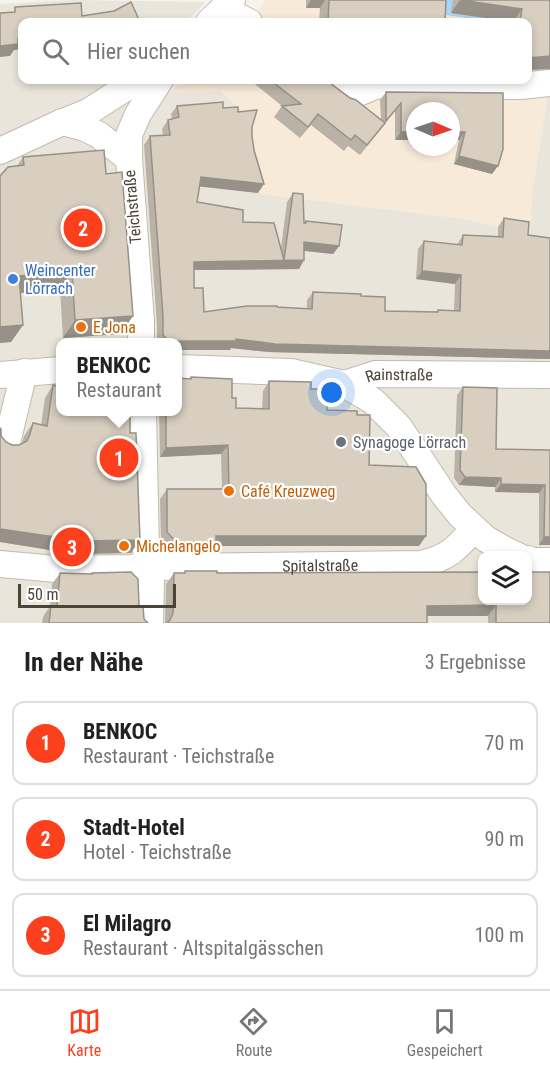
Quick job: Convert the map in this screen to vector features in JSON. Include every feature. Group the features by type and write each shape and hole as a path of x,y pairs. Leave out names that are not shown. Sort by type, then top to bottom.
{"street":[{"path":"223,9 241,18"},
{"path":"334,84 351,96 377,85 521,86 550,83"},
{"path":"0,151 87,112 132,84"},
{"name":"Teichstraße","path":"141,338 129,135 138,114 157,84"},
{"path":"62,122 85,128 99,135 129,159"},
{"name":"Rainstraße","path":"182,368 291,372 344,384 375,374 550,375"},
{"path":"7,443 12,374 56,370"},
{"path":"344,384 373,401 399,427 460,515 486,539 507,551"},
{"path":"143,416 146,551 153,564 150,623"},
{"name":"Spitalstraße","path":"0,564 66,569 131,568 153,564 168,567 421,564 437,561 453,551 474,529"},
{"path":"532,561 550,561"}],"shaded area":[{"path":"75,0 206,2 190,18 18,18 18,84 164,84 170,93 220,91 251,119 251,158 260,194 458,218 498,227 530,230 532,192 550,83 550,623 0,623 0,4"},
{"path":"266,0 550,0 550,83 532,192 530,230 498,227 458,218 260,194 246,137 250,119 220,91 170,93 180,84 532,84 532,18 250,18"}],"building":[{"path":"329,0 446,0 445,18 328,18"},
{"path":"461,0 550,0 550,56 532,58 532,18 521,18 522,9"},
{"path":"131,2 138,18 18,18 18,44 0,46 0,13 15,12 15,7 81,3 82,16 114,11"},
{"path":"275,84 331,84 385,123 367,145 355,135 351,140 318,114 308,127 282,106 301,104"},
{"path":"386,92 503,93 503,149 498,166 459,156 465,132 460,132 460,102 406,102 406,132 401,132 401,103 386,121"},
{"path":"223,102 223,108 238,107 238,112 257,110 252,136 264,184 201,177 197,202 243,210 243,222 274,223 284,260 293,193 303,194 304,223 306,221 342,225 339,246 304,242 304,260 194,262 194,288 203,288 204,312 247,306 312,309 313,292 385,297 385,311 460,311 461,275 422,271 424,241 462,245 463,235 503,237 504,218 529,222 528,235 550,238 550,351 275,344 236,339 236,341 182,341 182,338 166,338 163,335 150,136 170,135 168,120 179,117 177,106"},
{"path":"104,150 106,174 122,172 133,316 75,320 72,272 19,276 23,325 0,327 0,176 8,167 24,165 23,157"},
{"path":"191,377 232,379 232,398 236,398 236,408 269,409 269,381 311,382 311,389 327,389 327,410 357,411 357,415 370,415 369,465 416,467 426,484 426,536 216,536 216,542 177,543 167,532 167,489 229,489 228,445 166,448 166,416 182,416 182,378 191,379"},
{"path":"53,385 56,386 56,416 130,416 130,433 136,433 140,540 83,541 0,529 0,428 1,436 6,442 19,445 27,441 33,423 47,426"},
{"path":"463,387 497,388 496,449 550,450 550,537 544,537 545,485 501,484 501,478 465,477 460,470"},
{"path":"185,571 217,571 217,573 478,572 478,605 496,605 427,606 427,623 167,623 173,613 174,573 185,573"},
{"path":"131,572 138,579 139,606 143,606 144,619 148,623 49,623 51,606 57,606 60,573"},
{"path":"532,572 550,572 550,623 496,623 496,605 532,605"}],"waterway":[{"path":"399,0 426,1 483,9"}],"place":[{"name":"Stadt-Hotel","path":"83,228"},
{"name":"Weincenter Lörrach","path":"13,279"},
{"name":"E Jona","path":"81,327"},
{"name":"Synagoge Lörrach","path":"341,442"},
{"name":"BENKOC","path":"119,458"},
{"name":"Café Kreuzweg","path":"229,491"},
{"name":"Michelangelo","path":"124,546"},
{"name":"El Milagro","path":"72,547"}]}
